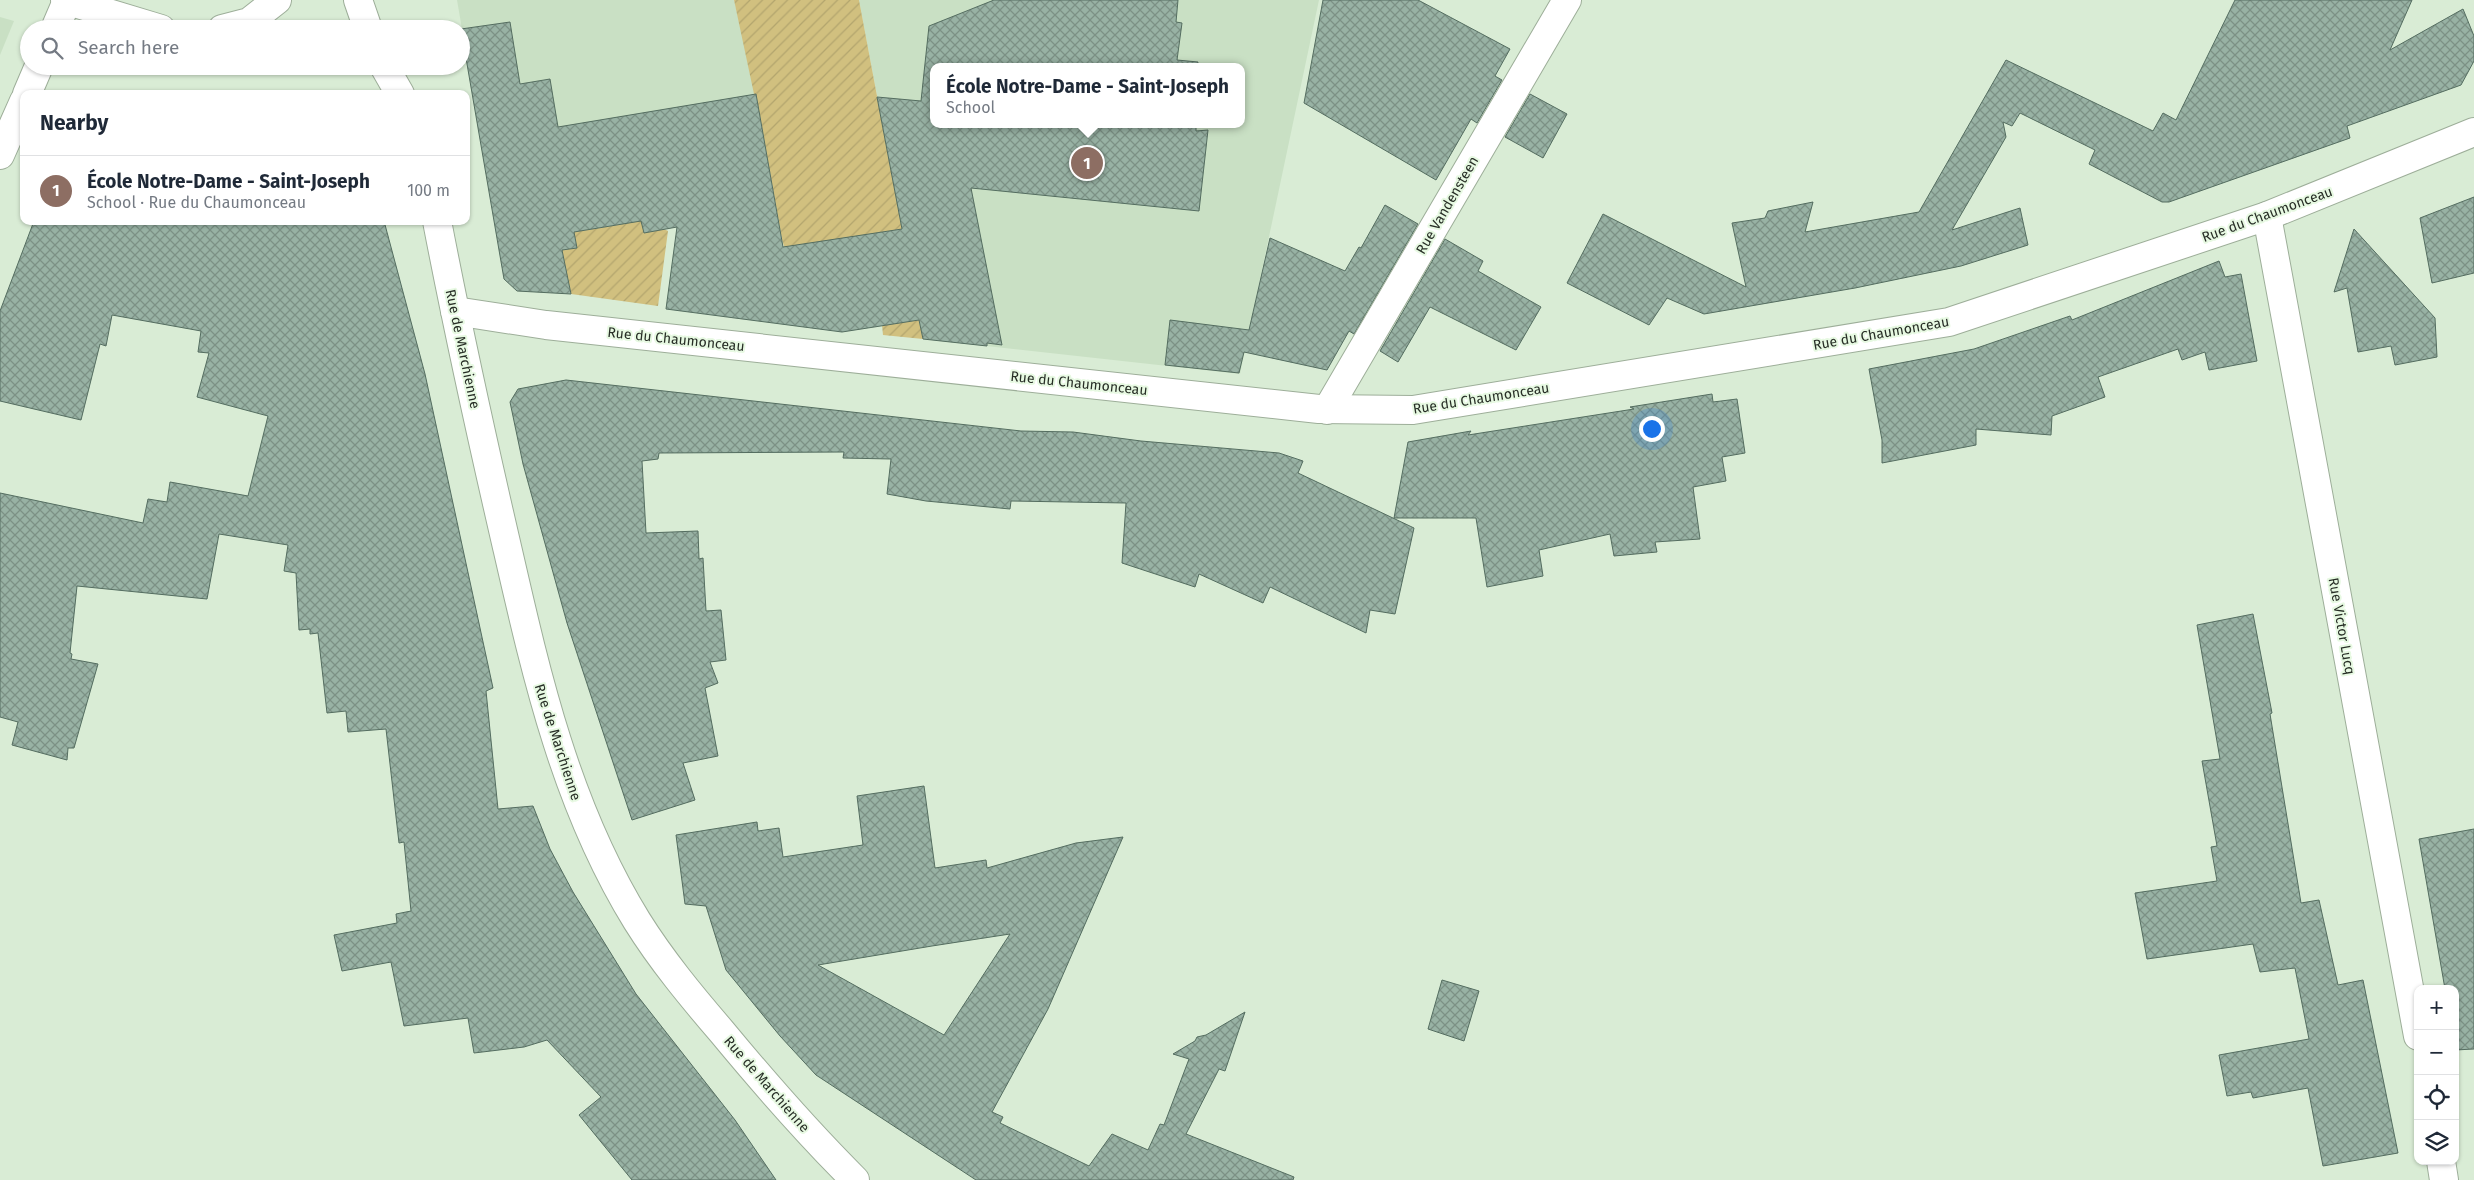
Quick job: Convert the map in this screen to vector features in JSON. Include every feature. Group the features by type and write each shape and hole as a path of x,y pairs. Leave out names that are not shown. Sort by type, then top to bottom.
{"street":[{"path":"58,20 66,0 132,20"},
{"path":"252,20 277,0"},
{"path":"358,0 365,20"},
{"name":"Rue Vandensteen","path":"1327,410 1567,0"},
{"path":"29,90 35,75"},
{"path":"389,75 398,90"},
{"path":"0,155 20,110"},
{"name":"Rue du Chaumonceau","path":"455,312 546,325 1327,410 1413,410 1949,322 2267,216 2474,132"},
{"name":"Rue Victor Lucq","path":"2267,216 2417,1030"},
{"name":"Rue de Marchienne","path":"438,225 476,412 543,700 559,752 587,825 630,908 665,962 764,1083 806,1130 855,1180"},
{"path":"2442,1165 2444,1180"}],"shaded area":[{"path":"457,0 734,0 756,93 771,172 554,207 554,105 550,79 520,84 510,22 470,28 470,20 460,20"},
{"path":"734,0 859,0 902,229 866,235 798,272 809,328 800,325 790,264 782,240 756,94 754,94"},
{"path":"859,0 1319,0 1240,374 923,339"},
{"path":"0,17 14,21 0,55"},
{"path":"637,194 644,233 664,229 668,231 658,306 571,294 562,250 577,248 574,232 617,225"},
{"path":"919,320 923,339 883,335 882,325"}],"building":[{"path":"994,0 1178,0 1176,22 1182,23 1177,60 1198,63 930,63 930,128 1196,128 1196,131 1208,130 1199,211 971,188 1002,345 987,343 987,346 923,339 919,320 842,332 666,309 677,227 644,233 641,221 574,232 577,248 562,250 571,294 517,291 504,279 469,75 470,28 510,22 520,84 550,79 558,127 756,94 783,247 902,229 877,97 921,101 929,26"},
{"path":"1323,0 1418,0 1510,49 1495,76 1502,80 1477,123 1471,119 1436,180 1304,103"},
{"path":"2235,0 2412,0 2390,50 2463,9 2474,36 2474,61 2461,85 2347,126 2350,138 2169,202 2162,202 2089,164 2095,150 2020,113 2012,126 2003,122 2006,137 1952,230 2020,208 2028,245 1961,266 1855,288 1704,314 1667,298 1649,325 1567,283 1603,214 1746,287 1732,223 1765,218 1768,211 1813,202 1805,232 1919,212 2006,60 2153,131 2163,113 2176,120"},
{"path":"1530,94 1567,114 1543,158 1505,137"},
{"path":"2474,197 2474,273 2432,283 2420,218"},
{"path":"1385,205 1418,224 1354,334 1349,331 1327,370 1244,352 1239,373 1165,365 1170,320 1249,330 1270,238 1345,271 1359,247 1361,248"},
{"path":"32,225 385,225 425,374 493,688 486,691 498,809 533,806 550,849 573,892 636,994 735,1120 776,1180 632,1180 579,1115 601,1097 547,1040 524,1047 474,1053 468,1018 404,1026 391,962 342,971 334,935 397,923 396,914 411,911 404,842 399,843 386,729 348,732 346,711 327,713 318,633 310,634 310,629 299,630 296,573 284,571 288,545 219,534 207,599 77,586 71,659 98,664 74,748 68,748 67,760 12,745 18,722 0,717 0,493 143,523 148,499 167,502 170,482 248,496 268,416 197,397 209,353 198,352 201,331 112,315 106,346 100,344 81,420 0,401 0,311"},
{"path":"2354,229 2435,318 2437,357 2395,365 2391,346 2358,352 2347,288 2334,292"},
{"path":"1445,239 1483,261 1478,271 1541,307 1516,350 1430,307 1398,362 1380,351"},
{"path":"2219,261 2225,277 2241,274 2257,361 2209,370 2205,352 2182,360 2178,349 2098,377 2105,397 2052,416 2051,435 1976,429 1976,445 1882,463 1882,440 1869,369 1974,349 2070,316 2072,320"},
{"path":"566,380 1021,431 1073,432 1141,441 1279,453 1303,461 1298,473 1414,528 1395,614 1370,610 1366,633 1270,587 1263,603 1199,574 1195,587 1122,563 1126,503 1011,501 1010,509 926,501 887,494 891,459 843,458 844,452 659,453 658,459 642,461 646,533 698,531 699,559 703,558 706,611 721,610 726,660 710,662 718,683 705,688 718,756 683,763 695,800 632,820 567,623 523,464 510,402 518,389"},
{"path":"1712,394 1713,402 1737,399 1745,453 1722,457 1726,481 1693,487 1700,539 1655,542 1657,552 1614,556 1610,534 1539,550 1543,576 1487,587 1476,518 1394,518 1408,442 1471,431 1468,435 1634,409 1630,407"},
{"path":"2253,614 2272,713 2270,714 2301,903 2319,900 2338,985 2363,980 2398,1153 2323,1166 2308,1088 2253,1098 2251,1092 2227,1096 2219,1055 2309,1039 2295,968 2260,972 2253,944 2147,959 2135,893 2217,881 2211,847 2217,846 2202,761 2220,759 2197,625"},
{"path":"924,786 935,868 986,860 987,868 1076,843 1123,837 1048,1009 992,1112 1003,1117 1000,1123 1089,1166 1112,1134 1148,1150 1160,1124 1164,1125 1189,1059 1173,1054 1195,1041 1197,1037 1206,1035 1245,1012 1225,1071 1219,1069 1186,1134 1294,1177 1293,1180 976,1180 816,1075 780,1036 726,970 706,906 685,904 676,835 757,822 758,831 779,828 783,857 863,845 857,796","holes":["1010,934 944,1035 818,965"]},
{"path":"2474,829 2474,1049 2459,1050 2459,985 2444,985 2419,839"},
{"path":"1442,980 1479,991 1464,1041 1428,1029"}],"place":[{"name":"École Notre-Dame - Saint-Joseph","path":"1087,163"}]}
